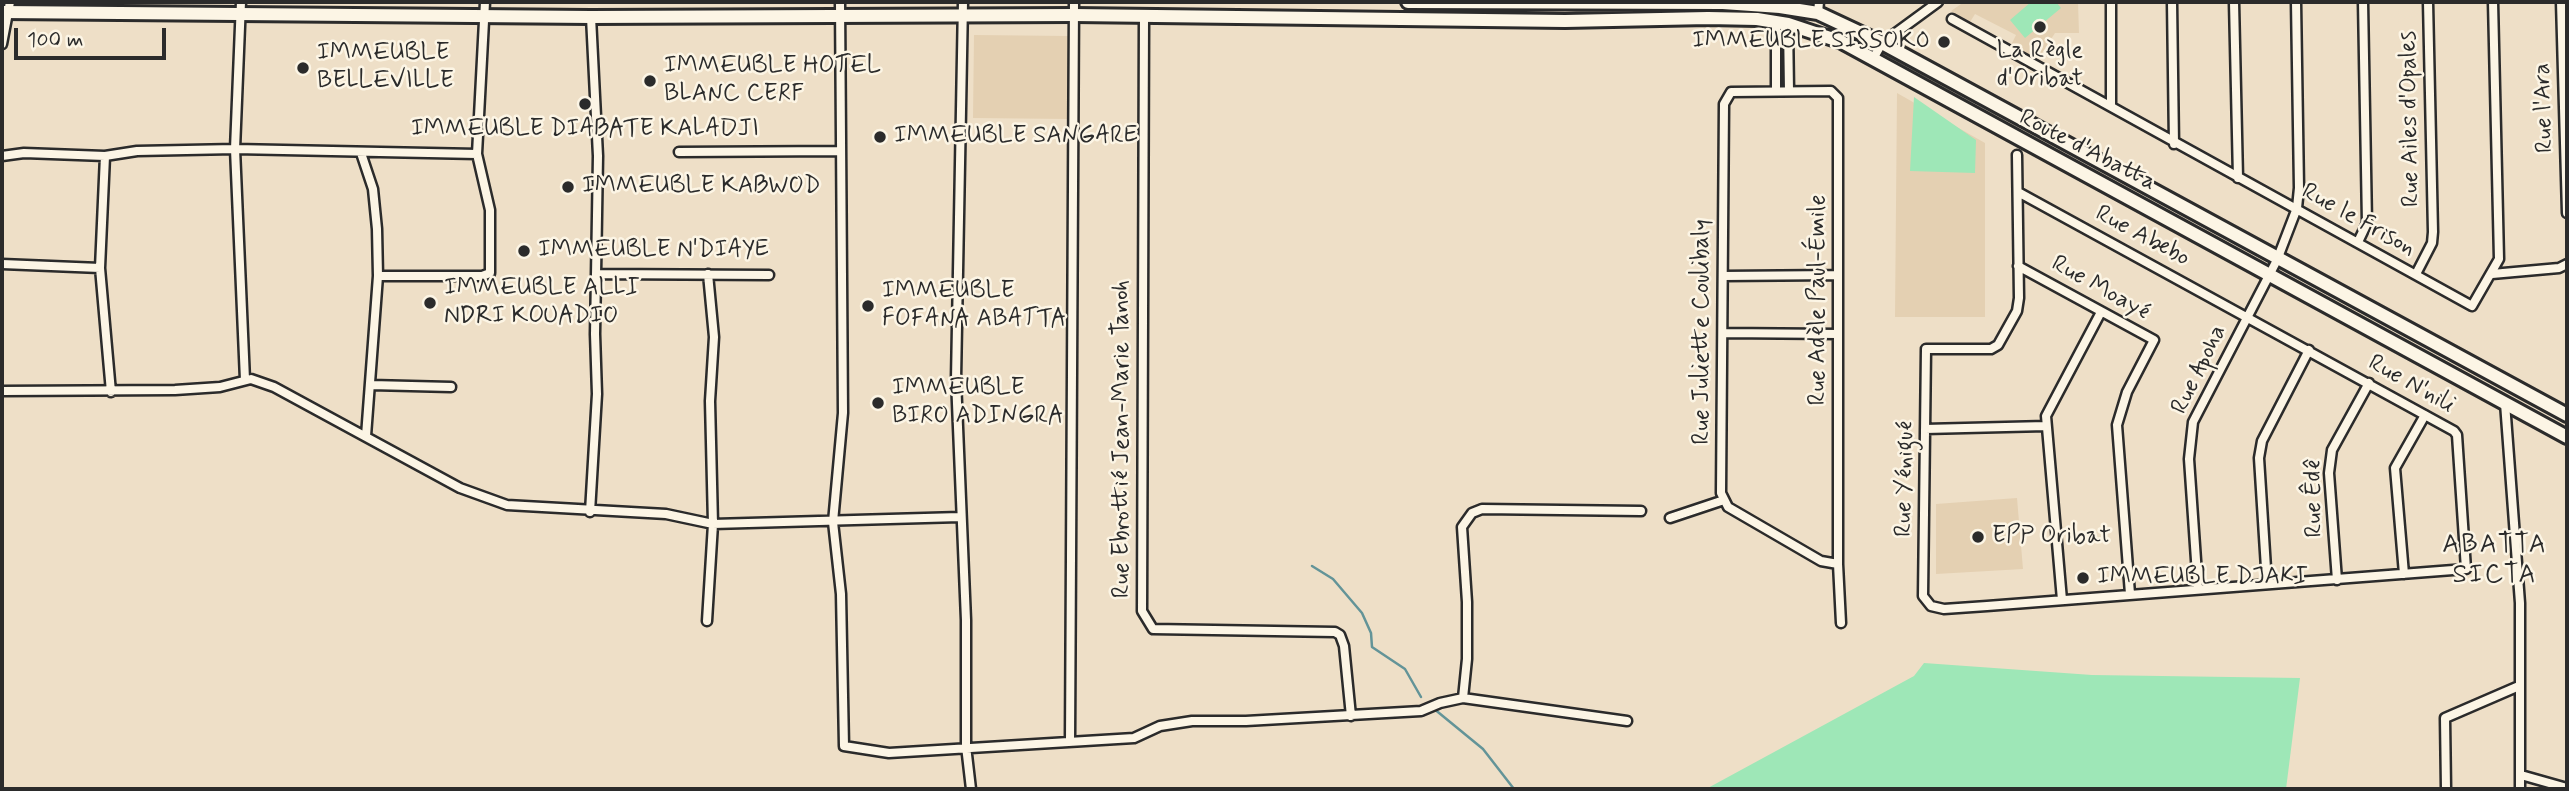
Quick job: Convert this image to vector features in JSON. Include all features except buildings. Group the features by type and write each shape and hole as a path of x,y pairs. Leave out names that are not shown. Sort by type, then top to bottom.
{"street":[{"path":"378,276 482,276 490,273 490,210 477,154 485,2"},
{"path":"963,2 956,379 966,620 966,746 971,789"},
{"name":"Route d'Abatta","path":"1408,2 1723,3 1819,8 2277,260 2567,415"},
{"path":"2111,2 2111,105"},
{"path":"2172,2 2174,144"},
{"path":"2234,2 2238,178"},
{"name":"Rue Apoha","path":"2198,589 2189,439 2204,396 2277,260 2297,208 2296,2"},
{"path":"2358,242 2367,223 2363,2"},
{"name":"Rue Ailes d'Opales","path":"2416,274 2432,243 2433,232 2428,2"},
{"name":"Rue le Frison","path":"1952,19 2111,105 2174,144 2297,208 2472,306 2499,259 2493,2"},
{"name":"Rue l'Ara","path":"2561,2 2565,32 2567,213"},
{"path":"1469,3 1469,18"},
{"path":"1873,59 1882,43 1933,3"},
{"path":"241,7 235,149 245,380"},
{"name":"Route d'Abatta","path":"7,9 241,7 591,17 840,8 963,16 1074,8 1144,17 1565,21 1708,18 1782,23 1823,34 1873,59 2564,435"},
{"path":"840,8 839,151 844,413 833,522 841,594 844,746 889,753 966,746 1134,738 1160,726 1192,721 1421,711 1440,702 1463,698 1627,721"},
{"path":"1070,741 1074,8"},
{"path":"2,44 7,9"},
{"path":"590,512 597,394 595,334 598,274 597,90 591,17"},
{"name":"Rue Ebrottié Jean-Marie Tanoh","path":"1144,17 1142,611 1153,629 1335,632 1340,635 1344,646 1351,716"},
{"path":"1776,91 1782,23"},
{"path":"1782,23 1789,91"},
{"name":"Rue Juliette Coulibaly","path":"1724,500 1721,493 1726,97 1731,92 1789,91"},
{"name":"Rue Adèle Paul-Émile","path":"1789,91 1831,92 1838,98 1838,564 1841,623"},
{"path":"2,156 24,153 105,156 137,151 235,149 477,154"},
{"path":"679,152 839,151"},
{"path":"361,153 375,201 378,276 366,436"},
{"path":"105,156 100,268 111,392"},
{"name":"Rue Yénigué","path":"2017,156 2020,298 2017,310 1997,345 1991,349 1926,349 1923,596 1931,606 1944,609 2198,589"},
{"name":"Rue Abebo","path":"2018,192 2249,316"},
{"path":"2,264 100,268"},
{"path":"2492,274 2558,268 2567,264"},
{"name":"Rue Moayé","path":"2018,266 2154,340 2127,392 2117,425 2130,594"},
{"path":"598,274 769,275"},
{"path":"707,621 713,524 710,401 714,337 708,274"},
{"path":"1723,276 1838,275"},
{"path":"2062,600 2046,426 2050,405 2101,312"},
{"name":"Rue N'nili","path":"2198,589 2466,569 2457,435 2249,316"},
{"path":"1723,333 1838,334"},
{"path":"2267,584 2259,458 2262,441 2309,350"},
{"path":"2,391 111,392 220,387 245,380 274,387 460,488 495,503 590,512 666,514 713,524 960,516"},
{"name":"Rue Êdê","path":"2337,580 2329,473 2332,450 2369,383"},
{"path":"371,385 451,387"},
{"path":"2505,403 2520,603 2521,789"},
{"path":"2404,574 2395,468 2425,415"},
{"path":"2564,435 2567,415"},
{"path":"1926,429 2046,426"},
{"path":"1670,518 1724,500 1728,507 1821,561 1838,564"},
{"path":"1463,698 1468,659 1462,527 1465,520 1482,509 1641,511"},
{"path":"2446,789 2445,718 2519,686"},
{"path":"2521,775 2567,788"}],"shaded area":[{"name":"La Règle d'Oribat","path":"1964,2 2078,2 2079,33 2055,33 2038,59 2011,45 2016,35 1975,14 1970,22 1951,11"},
{"path":"974,35 1069,36 1068,119 973,118"},
{"path":"1897,93 1985,143 1985,317 1895,317"},
{"name":"EPP Oribat","path":"2017,498 2023,569 1936,574 1936,504"}],"green space":[{"path":"2031,2 2056,2 2061,8 2025,38 2010,20"},
{"path":"1914,97 1976,140 1975,173 1910,171"},
{"path":"1924,663 2092,675 2300,678 2286,789 1706,789 1914,676"}],"waterway":[{"path":"1312,566 1333,579 1362,613 1371,633 1372,647 1405,669 1421,697"},
{"path":"1433,708 1483,749 1514,789"}],"place":[{"name":"La Règle d'Oribat","path":"2040,27"},
{"name":"IMMEUBLE SISSOKO","path":"1944,42"},
{"name":"IMMEUBLE BELLEVILLE","path":"303,68"},
{"name":"IMMEUBLE HOTEL BLANC CERF","path":"650,81"},
{"name":"IMMEUBLE DIABATE KALADJI","path":"585,104"},
{"name":"IMMEUBLE SANGARE","path":"880,137"},
{"name":"IMMEUBLE KABWOD","path":"568,187"},
{"name":"IMMEUBLE N'DIAYE","path":"524,251"},
{"name":"IMMEUBLE ALLI NDRI KOUADIO","path":"430,303"},
{"name":"IMMEUBLE FOFANA ABATTA","path":"868,306"},
{"name":"IMMEUBLE BIRO ADINGRA","path":"878,403"},
{"name":"EPP Oribat","path":"1978,537"},
{"name":"IMMEUBLE DJAKI","path":"2083,578"}],"district":[{"name":"ABATTA SICTA","path":"2495,562"}]}
